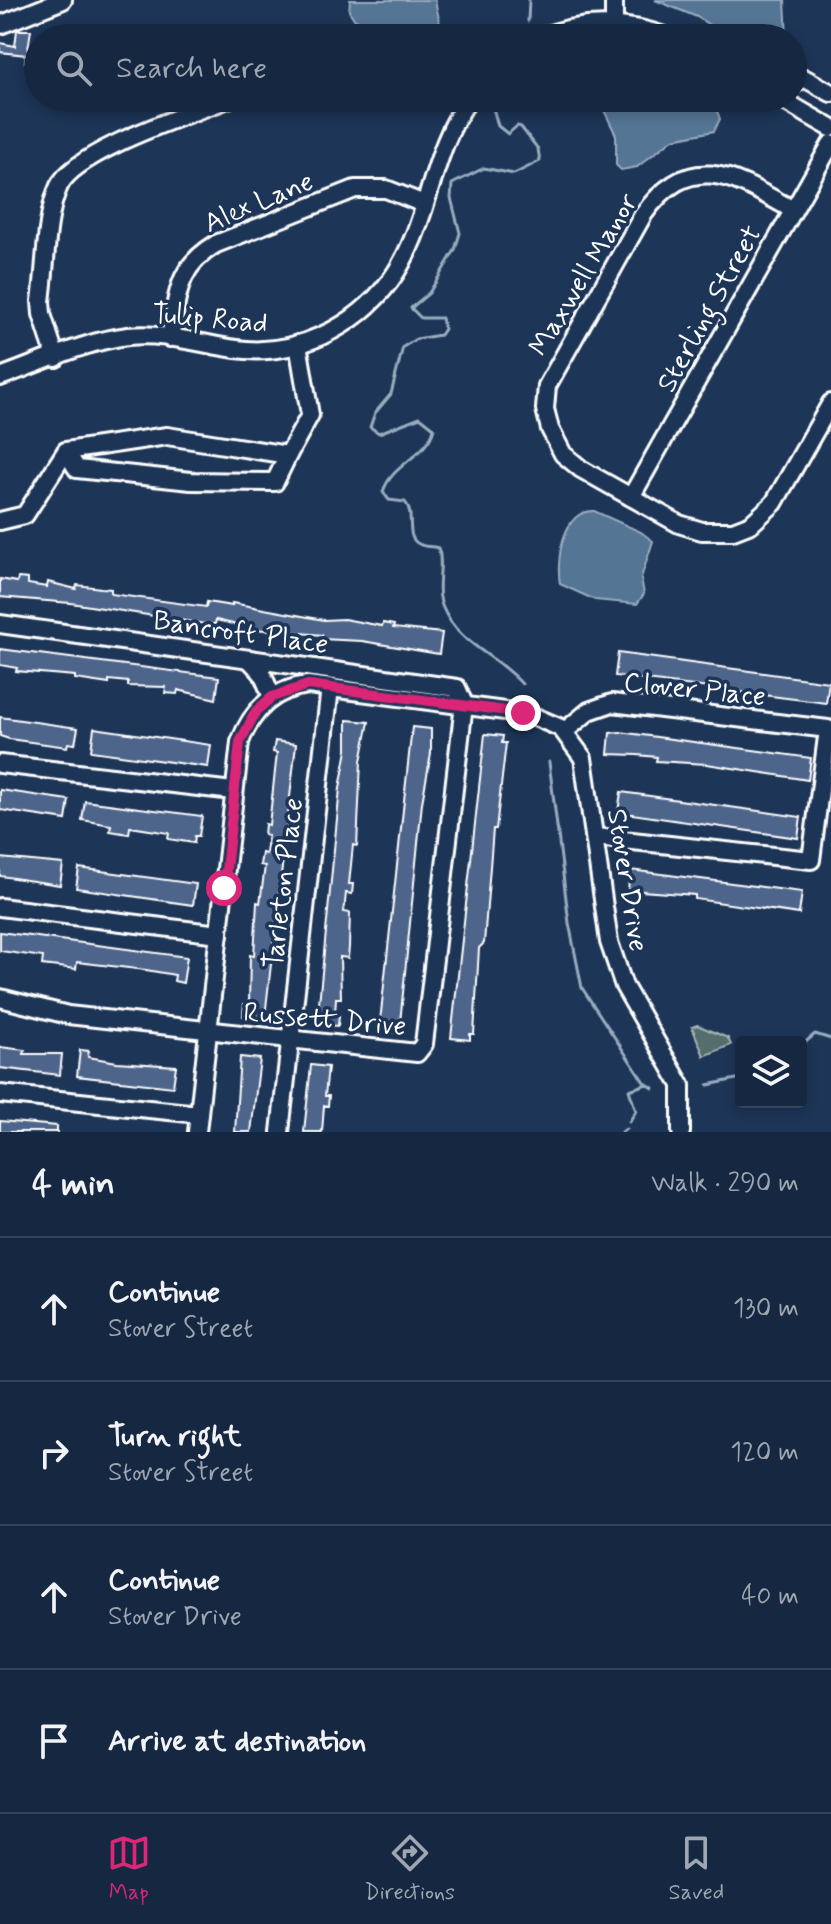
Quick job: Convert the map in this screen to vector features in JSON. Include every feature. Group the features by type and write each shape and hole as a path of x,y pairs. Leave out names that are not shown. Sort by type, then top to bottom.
{"street":[{"path":"0,25 63,0"},
{"path":"614,0 614,24"},
{"path":"807,80 831,93"},
{"path":"56,358 41,301 54,198 63,179 96,153 196,112"},
{"name":"Tulip Road","path":"0,377 128,336 170,338 256,351 298,344 330,332 373,302 407,250 452,127 461,112"},
{"path":"804,112 831,128"},
{"name":"Sterling Street","path":"631,497 831,144"},
{"name":"Maxwell Manor","path":"793,210 725,175 690,177 670,187 643,215 552,375 545,409 557,445 581,469 679,524 702,531 733,531 751,524 774,503 831,403"},
{"name":"Alex Lane","path":"170,338 185,271 198,255 216,244 355,189 386,189 424,204"},
{"path":"66,451 77,469 191,481 275,482 310,415 298,344"},
{"path":"0,521 25,515 66,451 167,436 288,455"},
{"name":"Bancroft Place","path":"0,624 457,688 464,704"},
{"path":"249,659 262,673 272,697"},
{"path":"197,1132 233,791 244,731 256,711 272,697 296,686 330,687 534,715 565,731"},
{"name":"Tarleton Place","path":"280,1132 330,687"},
{"name":"Clover Place","path":"565,731 589,711 612,703 828,729 811,860 595,837"},
{"name":"Russett Drive","path":"0,998 68,1015 290,1042 417,1053 424,1044 464,704"},
{"name":"Stover Drive","path":"565,731 577,747 586,768 609,942 617,971 681,1085 681,1132"},
{"path":"0,764 233,791"},
{"path":"0,907 219,934"},
{"name":"Russett Drive","path":"0,1005 21,1005"},
{"path":"0,1094 199,1114"}],"green space":[{"path":"697,1025 728,1038 731,1045 704,1056 692,1027"}],"water":[{"path":"350,0 435,0 440,24 371,24 355,20 349,11"},
{"path":"655,0 785,0 786,24 708,24"},
{"path":"605,112 717,112 720,119 714,131 673,139 637,167 621,170 616,165 616,135"},
{"path":"594,511 641,532 653,541 641,578 644,594 637,604 595,600 560,584 559,563 568,528 583,513"}],"building":[{"path":"17,30 24,30 24,55 0,52 0,43 15,46"},
{"path":"18,578 28,579 28,584 47,587 48,582 76,589 77,585 111,589 111,594 206,607 207,602 232,606 232,603 324,620 344,619 382,626 383,623 394,625 393,628 442,633 439,654 362,641 321,639 322,635 254,629 216,620 215,624 205,624 71,603 0,597 0,579 17,582"},
{"path":"0,649 219,677 216,699 178,690 177,694 165,693 166,687 128,686 128,682 109,680 109,684 75,679 75,676 16,671 17,668 0,665"},
{"path":"618,653 829,682 826,703 615,676"},
{"path":"0,717 78,728 75,744 68,743 67,747 0,736"},
{"path":"347,720 369,722 361,761 357,846 353,845 349,884 353,884 352,894 346,893 344,912 350,913 349,947 348,958 340,957 341,998 336,998 335,1015 339,1016 338,1026 317,1024 340,788 347,750"},
{"path":"412,727 431,729 431,753 422,803 399,1033 379,1031"},
{"path":"94,728 211,745 208,767 91,751"},
{"path":"610,733 811,758 808,780 707,764 656,761 657,757 608,754"},
{"path":"485,734 503,736 502,743 506,743 496,829 493,829 484,943 479,948 474,1034 470,1034 470,1040 451,1038"},
{"path":"275,741 296,744 265,1017 243,1016 244,1004 249,1004 250,955 254,956 257,902 260,903 265,866 260,865 262,853 266,854 268,836 264,835 265,824 269,825 277,753 273,752"},
{"path":"0,790 69,800 66,820 0,810"},
{"path":"621,792 801,817 798,838 618,812"},
{"path":"85,801 202,816 199,836 195,836 194,843 168,839 169,833 130,827 129,834 110,831 111,825 82,820"},
{"path":"0,858 63,864 60,885 0,876"},
{"path":"79,868 196,884 193,905 76,888"},
{"path":"630,870 802,892 799,914 695,899 695,895 628,890"},
{"path":"0,932 187,957 183,983 174,981 175,975 146,970 77,962 76,969 42,965 43,957 0,951"},
{"path":"0,1047 25,1050 24,1054 62,1054 60,1075 0,1068"},
{"path":"80,1050 89,1051 88,1057 117,1062 176,1066 173,1087 77,1076"},
{"path":"240,1057 260,1059 251,1132 235,1132"},
{"path":"311,1065 328,1067 325,1096 329,1096 328,1106 324,1106 322,1132 304,1132"},
{"path":"0,1121 57,1126 57,1132 0,1132"}],"waterway":[{"path":"528,21 529,0"},
{"path":"494,112 498,126 508,134 517,126 521,127 538,149 540,161 514,174 484,168 452,184 451,198 460,233 455,250 429,293 411,308 421,318 442,318 444,329 440,335 416,339 403,347 391,394 375,413 370,427 379,433 420,417 434,428 425,445 394,474 383,492 389,500 405,502 415,541 438,548 440,600 450,620 468,640 522,684"},
{"path":"549,762 569,923 582,988 644,1082 653,1088"},
{"path":"807,1041 815,1034 831,1039"},
{"path":"708,1085 735,1079"},
{"path":"629,1122 636,1111 629,1090 647,1084"},
{"path":"622,1132 626,1129"}],"route":[{"path":"224,888 237,753 244,731 256,711 272,697 296,686 308,685 523,713"}]}
